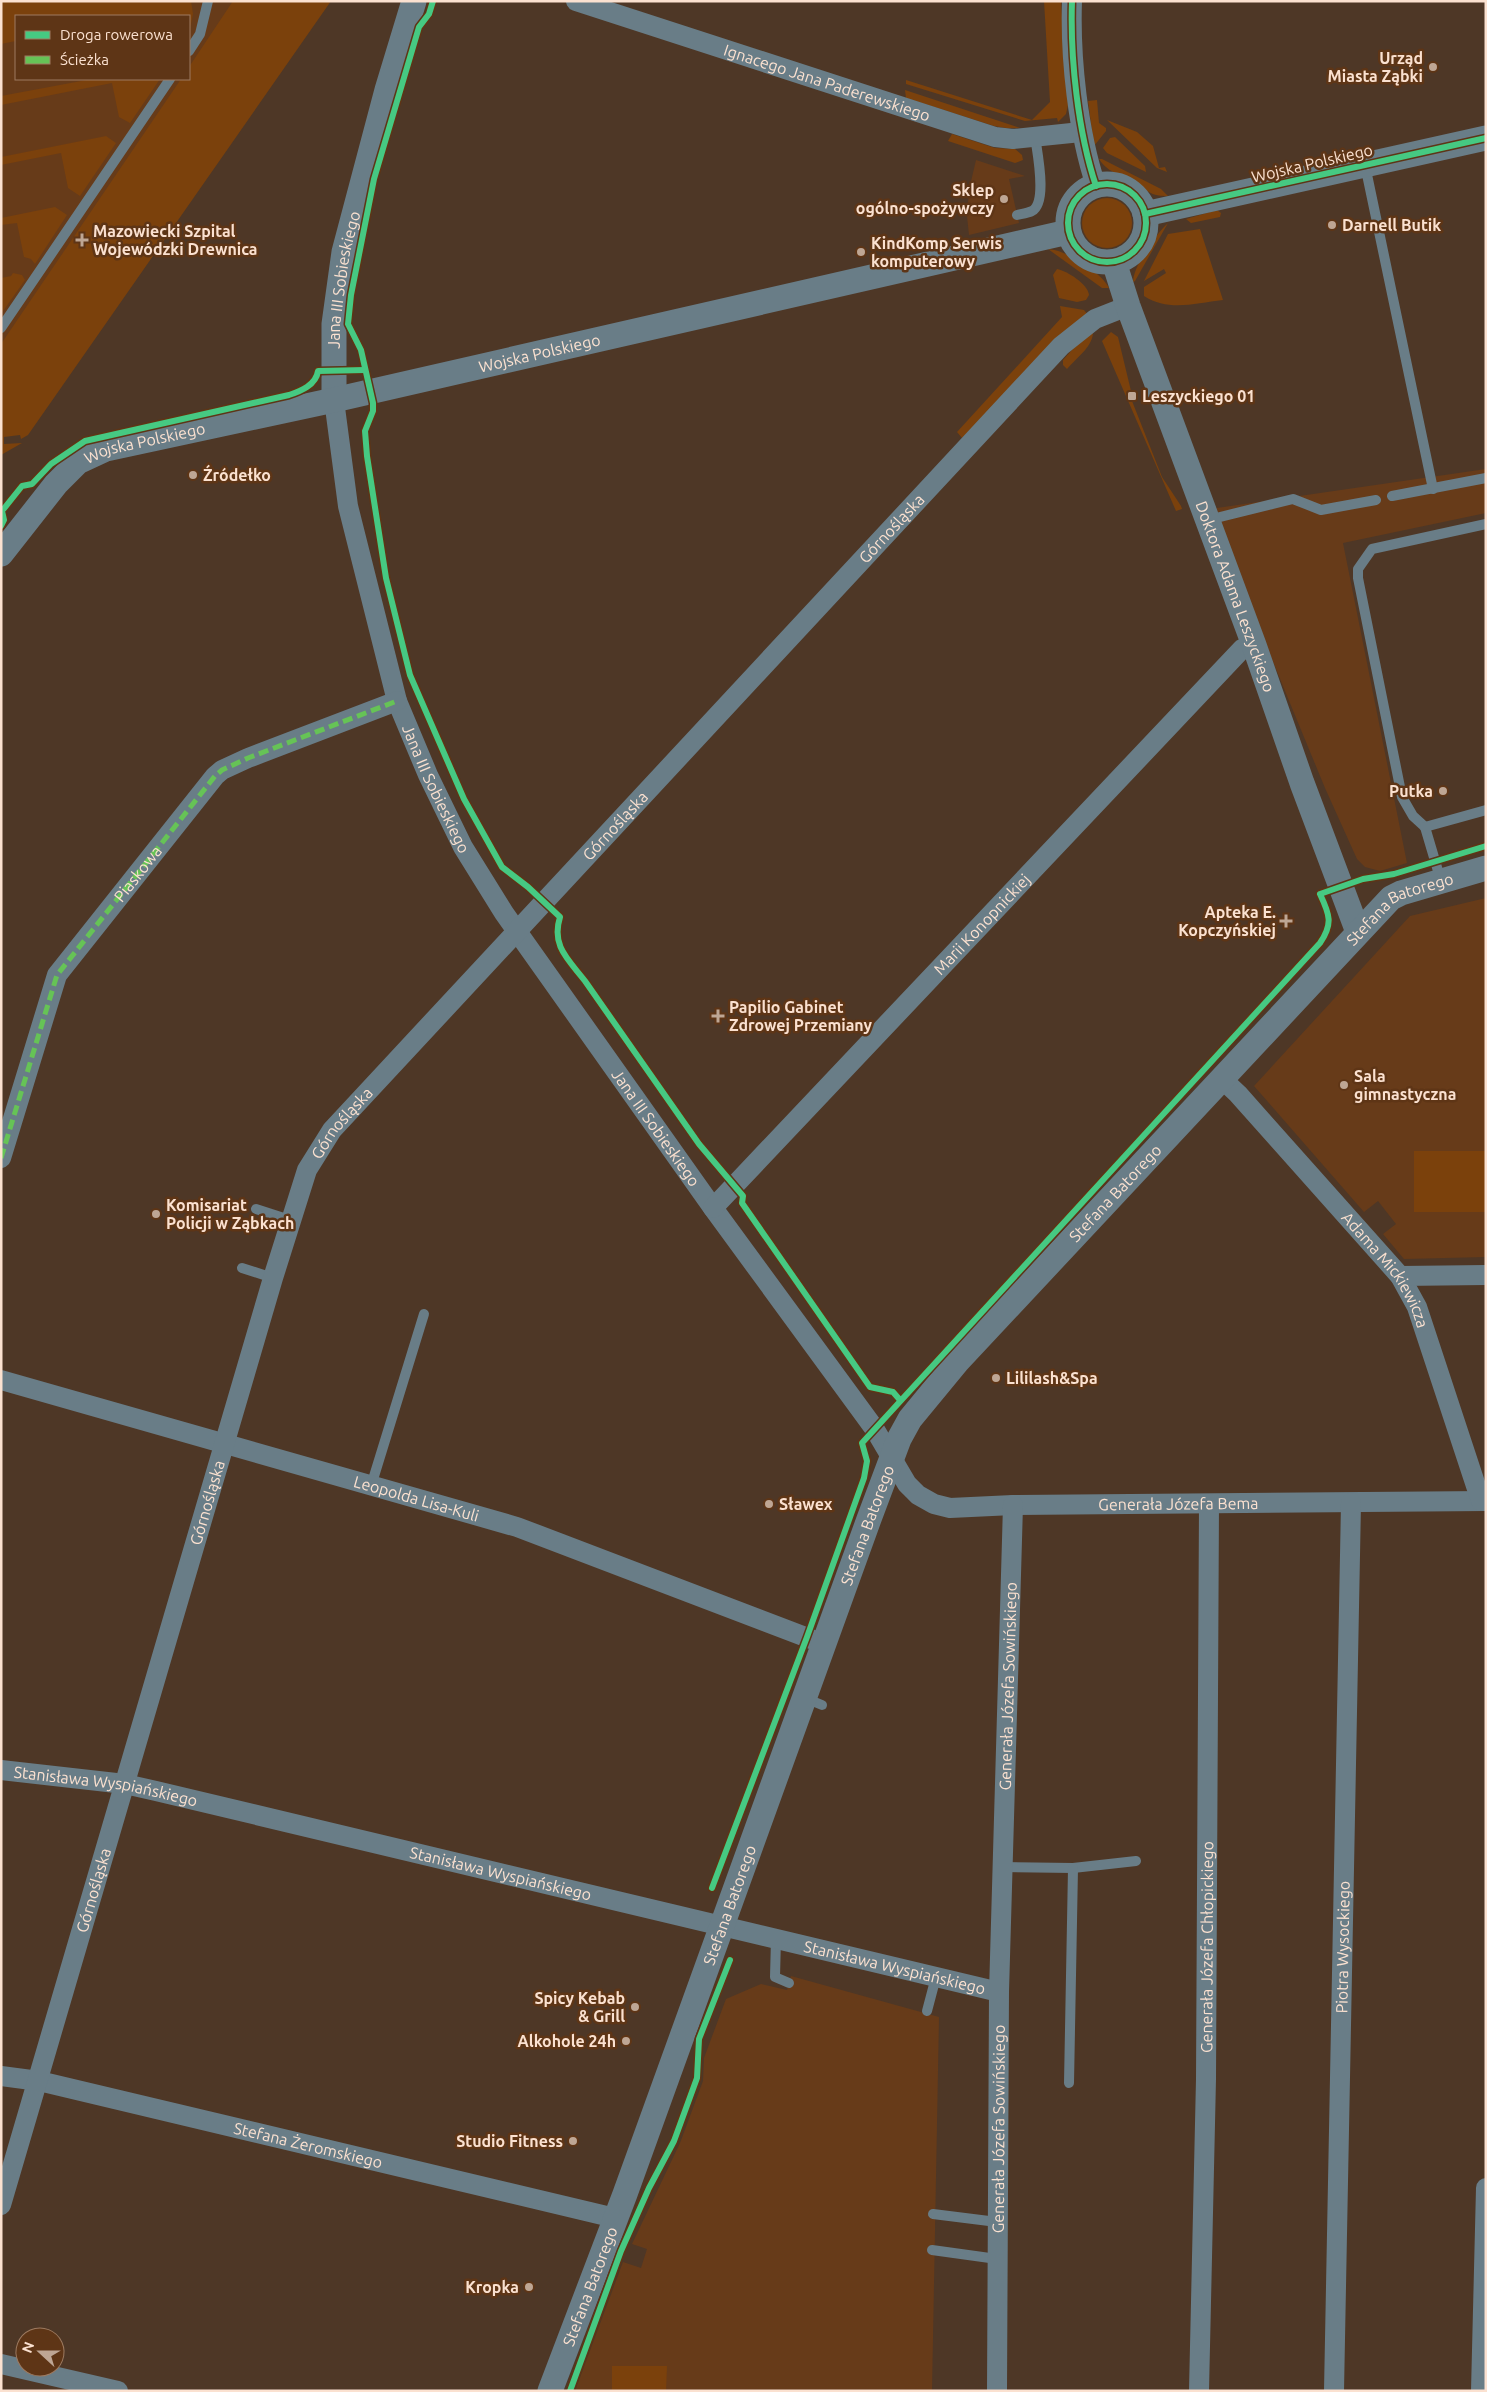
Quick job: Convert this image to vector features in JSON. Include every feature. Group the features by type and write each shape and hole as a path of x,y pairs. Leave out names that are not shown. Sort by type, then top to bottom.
{"street":[{"name":"Jana III Sobieskiego","path":"414,1 387,90 344,252 334,324 334,400 348,506 397,701 428,775 463,847 516,931 713,1208 874,1428 892,1459"},
{"name":"Ignacego Jana Paderewskiego","path":"576,1 995,137 1004,139 1081,132"},
{"path":"1072,1 1072,42 1081,132 1086,156 1096,186"},
{"name":"Wojska Polskiego","path":"1145,214 1486,138"},
{"path":"1113,184 1129,191 1141,204 1145,214 1146,230 1138,248 1123,259 1114,262 1094,261 1082,254 1068,232 1068,220 1076,198 1096,186 1113,184"},
{"name":"Wojska Polskiego","path":"1,554 56,484 78,462 106,450 334,400 1068,232"},
{"name":"Doktora Adama Leszyckiego","path":"1114,262 1128,306 1358,932"},
{"name":"Górnośląska","path":"1,2206 290,1220 308,1170 332,1130 1061,346 1095,319 1128,306"},
{"name":"Marii Konopnickiej","path":"713,1208 1242,649 1254,645"},
{"name":"Piaskowa","path":"1,1158 57,975 215,776 222,770 248,758 397,701"},
{"name":"Stefana Batorego","path":"550,2391 722,1925 813,1702 824,1644 899,1438 918,1406 1221,1078 1392,898 1486,868"},
{"name":"Adama Mickiewicza","path":"1221,1078 1400,1276 1417,1307 1483,1501"},
{"path":"1400,1276 1486,1275"},
{"name":"Leopolda Lisa-Kuli","path":"1,1380 517,1527 824,1644"},
{"name":"Generała Józefa Bema","path":"892,1459 907,1484 918,1495 934,1504 950,1508 1013,1505 1483,1501"},
{"name":"Piotra Wysockiego","path":"1334,2391 1351,1503"},
{"name":"Generała Józefa Chłopickiego","path":"1199,2391 1206,2079 1209,1504"},
{"name":"Generała Józefa Sowińskiego","path":"996,2391 999,1992 1013,1505"},
{"name":"Stanisława Wyspiańskiego","path":"1,1770 125,1784 999,1992"},
{"name":"Stefana Żeromskiego","path":"1,2076 39,2081 615,2218"},
{"path":"1481,2391 1486,2188"},
{"path":"1,2364 118,2391"}],"lane":[{"path":"190,49 200,34 208,1"},
{"path":"1,328 169,80"},
{"path":"1017,215 1032,211 1038,204 1042,193 1035,136"},
{"path":"1365,164 1433,489"},
{"path":"1392,496 1486,478"},
{"path":"1208,520 1293,499 1321,510 1376,500"},
{"path":"1441,881 1426,828 1413,816 1402,797 1358,578 1358,569 1372,550 1486,524"},
{"path":"1426,828 1486,810"},
{"path":"256,1209 290,1220"},
{"path":"242,1268 273,1278"},
{"path":"371,1486 424,1314"},
{"path":"1002,1867 1073,1868 1136,1861"},
{"path":"1069,2083 1073,1868"},
{"path":"776,1938 775,1977 789,1983"},
{"path":"927,2011 936,1977"},
{"path":"933,2214 997,2222"},
{"path":"932,2250 997,2259"}],"shaded area":[{"name":"Mazowiecki Szpital Wojewódzki Drewnica","path":"1,1 331,1 1,434"},
{"path":"1,1 191,1 193,14 190,29 190,15 15,15 15,41 1,44"},
{"path":"233,1 331,1 28,435 21,439 20,435 4,437 4,444 22,443 1,455 1,344 180,80 190,80 190,66"},
{"path":"1044,1 1061,1 1068,105 1066,114 1058,122 1057,118 1025,121 906,84 906,80 1032,120 1050,102"},
{"path":"87,80 159,80 130,123 119,117 112,83 1,105 1,96"},
{"path":"905,90 1020,128 994,126 906,98"},
{"path":"1097,100 1099,123 1106,128 1106,131 1094,146 1088,101"},
{"path":"1107,120 1137,132 1153,146 1159,168 1165,167 1167,172 1157,168"},
{"path":"952,134 995,148 1015,149 1022,155 1023,160 1015,163 948,141"},
{"path":"106,136 116,143 80,196 68,188 61,153 1,165 1,157"},
{"path":"1115,137 1145,166 1146,172 1107,153 1103,148 1110,138"},
{"path":"1099,159 1161,189 1168,196 1158,196 1150,193 1111,171"},
{"path":"976,160 1025,176 1009,179 1019,223 969,235 967,216 969,190"},
{"path":"1107,198 1117,200 1125,205 1130,213 1132,223 1130,233 1125,241 1117,246 1107,248 1097,246 1089,241 1084,233 1082,223 1084,213 1089,205 1097,200"},
{"path":"55,207 67,215 35,264 31,259 24,257 17,223 1,225 1,218"},
{"path":"1217,210 1221,213 1220,217 1191,223 1186,219"},
{"path":"1168,223 1133,282 1141,259 1157,235"},
{"path":"1200,229 1223,300 1173,305 1153,301 1144,296 1144,287 1166,273 1164,269 1144,281 1168,234"},
{"path":"1048,249 1064,253 1082,263 1099,275 1109,288 1102,288"},
{"path":"1057,269 1066,272 1081,282 1088,291 1089,295 1086,300 1077,302 1059,298 1053,275"},
{"path":"13,273 22,275 25,280 1,314 1,278 11,276"},
{"path":"1060,306 1084,310 1088,315 962,438 957,432 1062,317"},
{"path":"1092,327 1092,339 1067,369 1063,365 1063,360"},
{"path":"1111,332 1118,337 1131,391 1128,392 1130,401 1132,401 1162,477 1182,509 1176,511 1102,341"},
{"path":"1486,469 1486,513 1343,543 1407,863 1380,871 1365,867 1357,859 1325,788 1210,509"},
{"path":"1486,898 1486,1257 1404,1259 1383,1234 1396,1224 1378,1201 1364,1212 1254,1086 1410,916"},
{"path":"1414,1151 1486,1151 1486,1212 1414,1212"},
{"path":"791,1976 939,2017 932,2391 575,2391 623,2262 641,2268 647,2249 632,2244 680,2143 703,2081 704,2058 726,1999 761,1984 787,1990"},
{"path":"612,2366 667,2366 666,2391 612,2391"}],"marked path":[{"path":"1,1158 57,975 215,776 222,770 248,758 397,701"}],"cycle path":[{"path":"433,1 429,14 419,27 374,179 351,295 348,324 361,350 373,403 373,411 365,431 367,456 386,578 410,675 464,799 502,867 528,887 560,917 558,927 559,944 567,959 585,981 699,1144 743,1196 742,1203 870,1387 893,1392 900,1400"},
{"path":"1072,1 1072,46 1076,95 1084,142 1096,186"},
{"path":"1145,214 1486,138"},
{"path":"1107,184 1122,187 1135,195 1143,208 1146,223 1143,238 1135,251 1122,259 1107,262 1092,259 1079,251 1071,238 1068,223 1071,208 1079,195 1092,187 1107,184"},
{"path":"1,526 4,520 2,511 22,486 32,484 51,464 85,441 289,395 311,384 318,371 365,370"},
{"path":"712,1888 807,1637 864,1478 867,1461 862,1443 1320,943 1327,930 1329,919 1320,894 1363,879 1394,874 1486,846"},
{"path":"570,2391 621,2251 649,2188 674,2141 697,2078 699,2039 730,1960"}],"place":[{"name":"Urząd Miasta Ząbki","path":"1433,67"},
{"name":"Sklep ogólno-spożywczy","path":"1004,199"},
{"name":"Darnell Butik","path":"1332,225"},
{"name":"Mazowiecki Szpital Wojewódzki Drewnica","path":"82,240"},
{"name":"KindKomp Serwis komputerowy","path":"861,252"},
{"name":"Leszyckiego 01","path":"1132,396"},
{"name":"Źródełko","path":"193,475"},
{"name":"Putka","path":"1443,791"},
{"name":"Apteka E. Kopczyńskiej","path":"1286,921"},
{"name":"Papilio Gabinet Zdrowej Przemiany","path":"718,1016"},
{"name":"Sala gimnastyczna","path":"1344,1085"},
{"name":"Komisariat Policji w Ząbkach","path":"156,1214"},
{"name":"Lililash&Spa","path":"996,1378"},
{"name":"Sławex","path":"769,1504"},
{"name":"Spicy Kebab & Grill","path":"635,2007"},
{"name":"Alkohole 24h","path":"626,2041"},
{"name":"Studio Fitness","path":"573,2141"},
{"name":"Kropka","path":"529,2287"}]}
